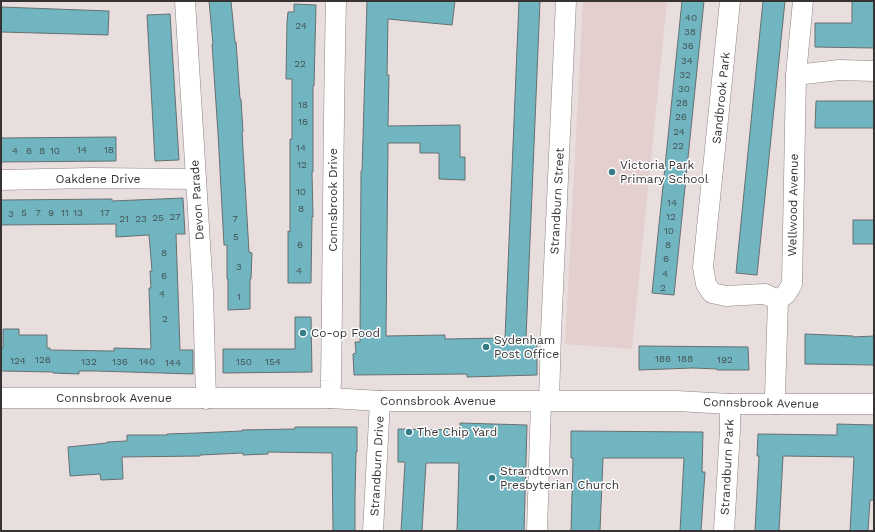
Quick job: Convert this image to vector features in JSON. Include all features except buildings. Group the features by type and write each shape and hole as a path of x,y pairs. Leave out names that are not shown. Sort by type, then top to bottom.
{"street":[{"name":"Devon Parade","path":"185,1 203,292 206,398"},
{"name":"Connsbrook Drive","path":"330,398 336,1"},
{"name":"Strandburn Street","path":"537,531 551,333 566,1"},
{"name":"Sandbrook Park","path":"730,1 703,268 706,284 712,293 726,296 765,294 778,300"},
{"name":"Wellwood Avenue","path":"778,300 786,294 792,284 796,75 803,1"},
{"path":"796,75 839,70 874,71"},
{"name":"Oakdene Drive","path":"1,180 90,178 196,179"},
{"path":"776,404 778,300"},
{"name":"Connsbrook Avenue","path":"1,398 330,398 380,401 677,401 730,404 874,404"},
{"name":"Strandburn Drive","path":"373,531 380,401"},
{"name":"Strandburn Park","path":"724,531 730,430 730,404"}],"shaded area":[{"name":"Victoria Park Primary School","path":"583,1 667,1 632,349 565,344"}],"place":[{"name":"Victoria Park Primary School","path":"612,172"},
{"name":"Co-op Food","path":"303,333"},
{"name":"Sydenham Post Office","path":"486,347"},
{"name":"The Chip Yard","path":"409,432"},
{"name":"Strandtown Presbyterian Church","path":"492,478"}]}
